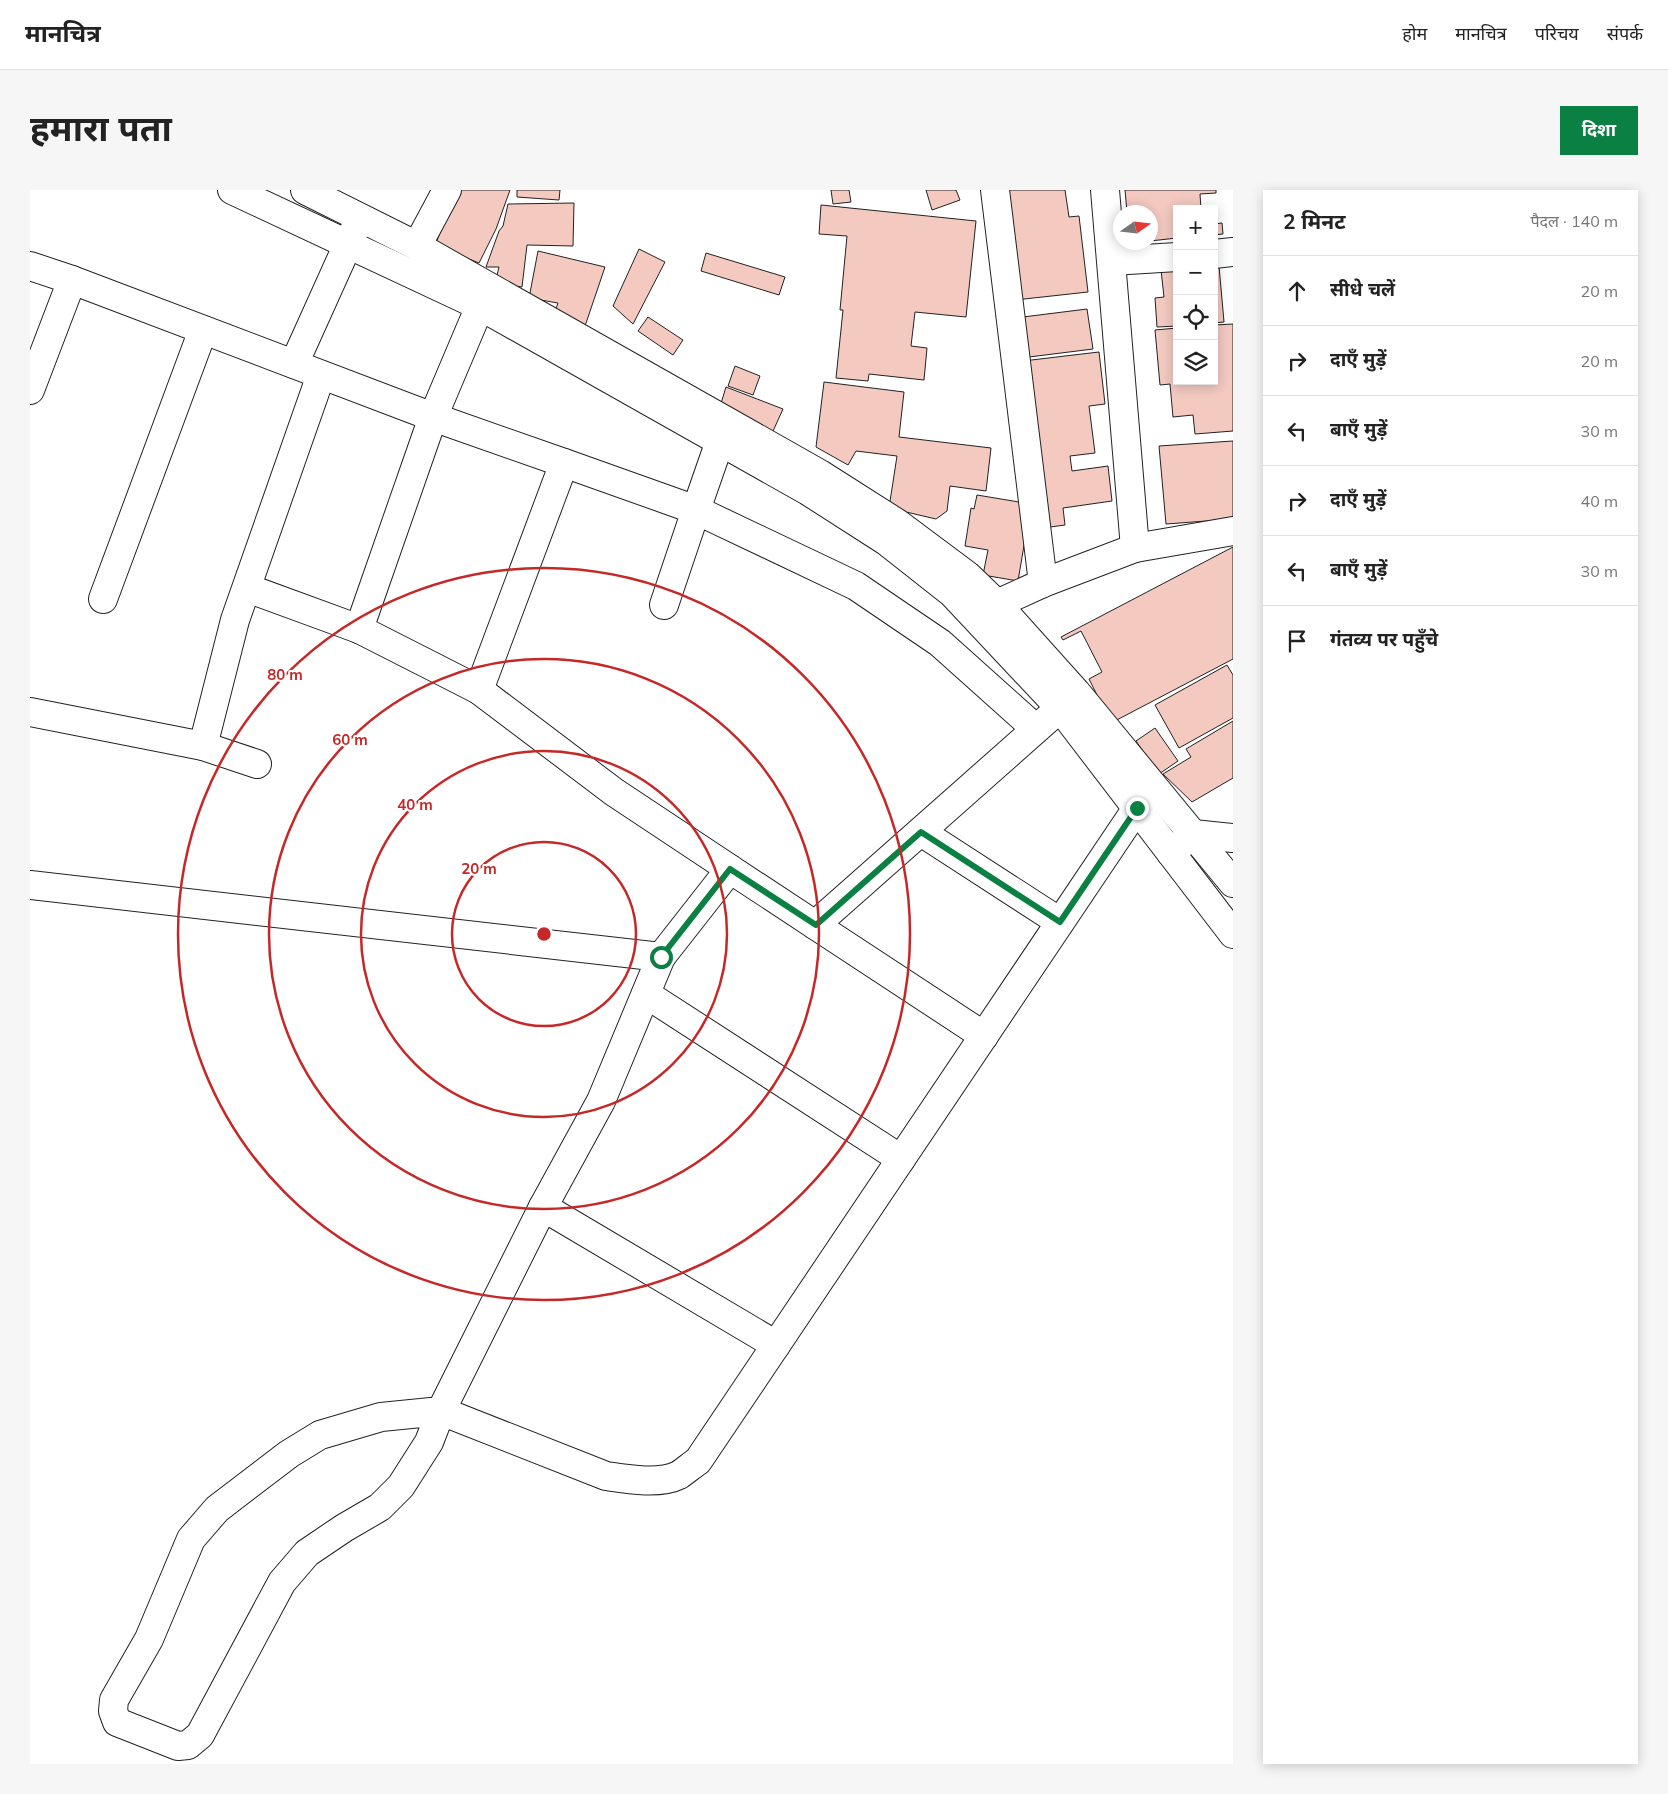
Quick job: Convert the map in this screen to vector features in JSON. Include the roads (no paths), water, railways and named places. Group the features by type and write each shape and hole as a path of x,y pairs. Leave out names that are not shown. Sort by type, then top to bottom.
{"street":[{"path":"232,190 480,306 808,491 893,547 952,593 1060,708 1233,934"},
{"path":"305,190 361,216 417,246 820,474 905,529 968,576 997,604 1076,692 1233,883"},
{"path":"417,246 447,190"},
{"path":"995,190 1043,583"},
{"path":"1106,190 1135,548"},
{"path":"294,364 361,216"},
{"path":"1218,254 1233,252"},
{"path":"1112,261 1173,257"},
{"path":"30,266 72,280 432,416 696,510 856,586 940,643 1036,730"},
{"path":"30,390 72,280"},
{"path":"360,629 432,416 480,306"},
{"path":"103,599 203,330"},
{"path":"203,746 235,620 321,375"},
{"path":"664,605 720,441"},
{"path":"479,690 564,463"},
{"path":"997,604 1043,583 1135,548 1233,531"},
{"path":"247,588 360,629 479,690 614,792 984,1036"},
{"path":"816,925 1060,708"},
{"path":"30,712 203,746 257,764"},
{"path":"730,869 661,957 601,1101 543,1207 441,1411 429,1442 401,1486 380,1507 307,1553 282,1582 200,1736 188,1745 178,1746 117,1722 113,1712 114,1700 149,1639 191,1540 217,1509 289,1454 320,1435 381,1417 441,1411 606,1476 634,1481 678,1476 698,1461 1137,808 1155,788"},
{"path":"921,832 1060,922"},
{"path":"1171,853 1193,834 1233,838"},
{"path":"30,886 661,957"},
{"path":"646,994 901,1159"},
{"path":"543,1207 776,1346"}]}
